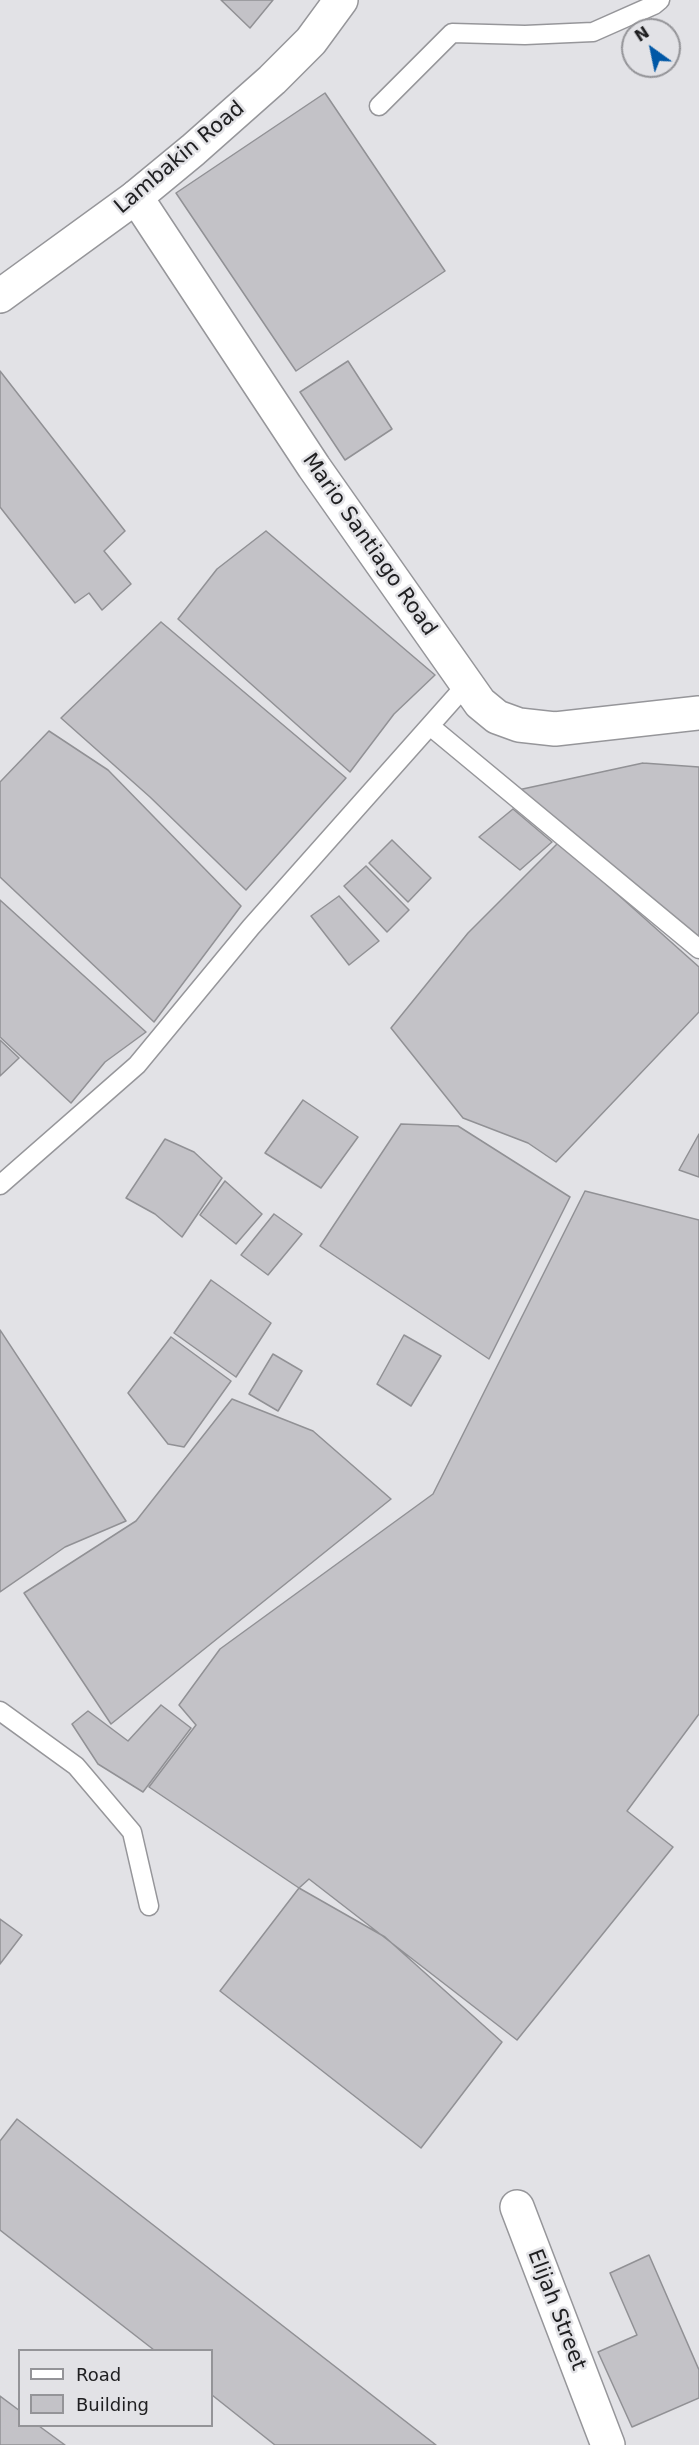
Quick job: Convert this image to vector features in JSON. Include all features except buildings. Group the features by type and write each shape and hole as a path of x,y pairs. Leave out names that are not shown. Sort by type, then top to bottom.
{"street":[{"name":"Lambakin Road","path":"0,296 136,197 194,150 272,80 311,41 341,0"},
{"name":"Mario Santiago Road","path":"136,197 314,467 480,703 497,717 519,725 555,729 699,713"},
{"name":"Elijah Street","path":"517,2207 608,2445"},
{"path":"586,2445 595,2414"}],"lane":[{"path":"379,106 452,33 593,32 654,5 660,0"},
{"path":"0,1185 137,1065 250,927 466,685"},
{"path":"430,726 699,949"},
{"path":"0,1711 76,1766 132,1832 149,1906"}]}
